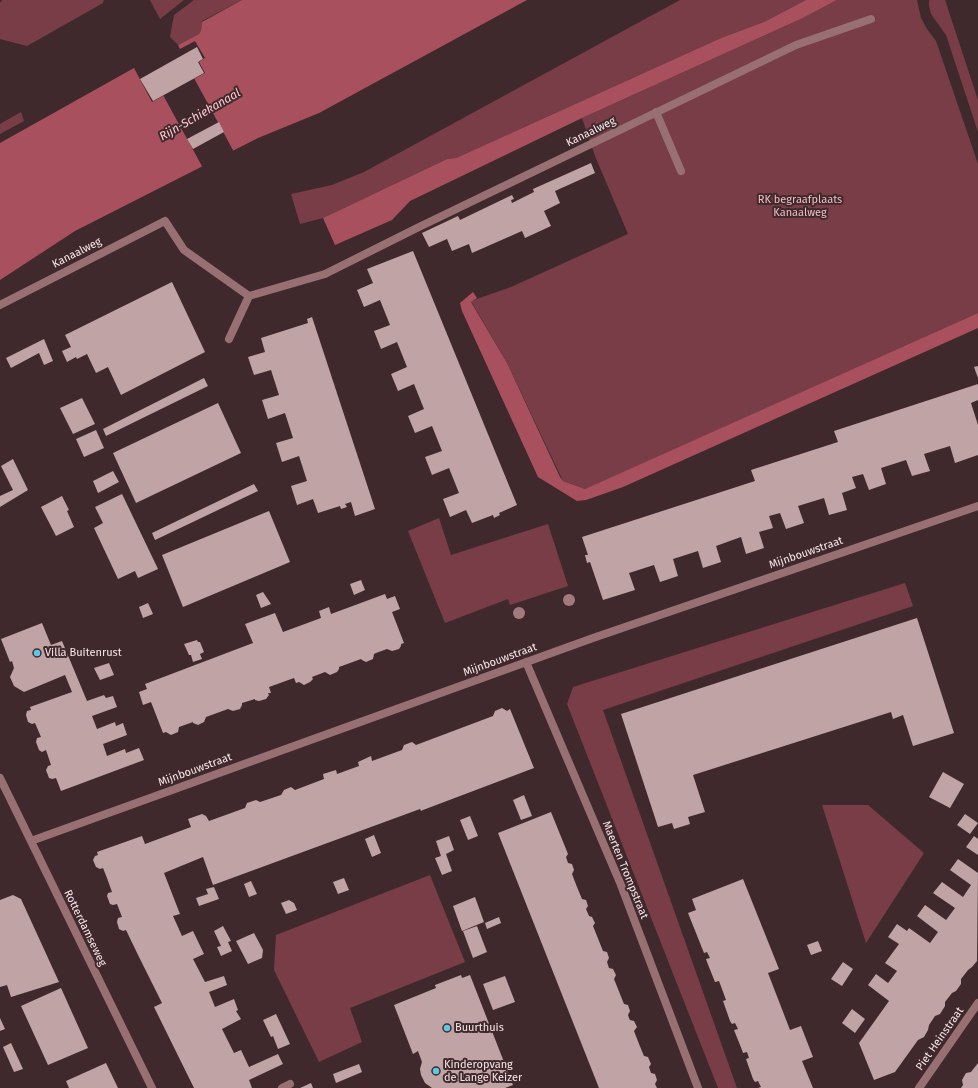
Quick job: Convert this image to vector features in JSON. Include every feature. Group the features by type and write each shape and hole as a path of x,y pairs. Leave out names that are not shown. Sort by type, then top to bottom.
{"street":[{"name":"Kanaalweg","path":"0,305 165,221 184,250 249,296 325,274 796,45 871,19"},
{"path":"656,112 681,171"},
{"path":"229,339 249,296"},
{"name":"Mijnbouwstraat","path":"31,841 526,662 978,506"},
{"name":"Maerten Trompstraat","path":"526,662 621,885 698,1088"},
{"name":"Rotterdamseweg","path":"0,778 152,1088"},
{"name":"Piet Heinstraat","path":"919,1088 978,1003"}],"green space":[{"path":"2,0 104,0 103,3 27,46 0,39 0,3"},
{"path":"150,0 184,0 160,19"},
{"path":"194,0 242,0 202,21 199,34 178,45 170,37 174,15"},
{"path":"680,0 806,0 764,22 721,38 456,158 447,159 323,218 300,224 291,194 332,185 364,172"},
{"name":"RK begraafplaats Kanaalweg","path":"837,0 917,0 921,18 936,41 978,164 978,313 588,488 585,489 563,481 507,363 471,301 511,287 628,234 595,156 582,118 803,18"},
{"path":"929,0 945,0 978,100 978,132 946,35 931,14"},
{"path":"21,112 24,121 0,134 0,124"},
{"path":"439,518 451,555 548,524 568,586 510,605 508,599 445,623 408,531"},
{"path":"905,583 913,606 603,710 737,1088 718,1088 567,704 573,687"},
{"path":"822,805 868,805 924,853 866,943"},
{"path":"430,875 465,962 350,1008 362,1042 319,1062 274,970 276,935"}],"water":[{"name":"Rijn-Schiekanaal","path":"242,0 527,0 319,113 258,138 75,231 0,280 0,143 134,68 152,102 205,73 199,62 205,58 195,41 180,49 178,45 199,34 202,22"},
{"path":"806,0 837,0 803,18 582,118 410,201 392,220 335,245 323,218 447,159 456,158 721,38 764,22"},
{"path":"473,292 477,298 471,302 507,363 560,477 563,481 585,489 978,313 978,328 623,487 586,500 577,501 538,477 462,311 460,303"}],"pier":[{"path":"194,78 234,152 203,168 163,95"}],"building":[{"path":"197,47 203,59 198,62 204,73 153,101 140,79"},
{"path":"219,122 224,132 193,149 187,139"},
{"path":"591,163 595,173 555,191 560,203 544,211 551,226 525,238 522,231 472,253 469,244 452,251 447,239 429,247 422,233 458,216 460,220 512,195 514,199 511,200 512,203 534,192 533,189"},
{"path":"413,251 517,505 499,513 500,515 494,518 493,515 472,523 466,510 450,517 443,499 459,493 449,468 432,475 425,457 442,451 432,426 415,433 408,416 424,409 414,384 398,391 391,374 407,367 397,342 381,349 374,331 390,325 380,300 364,307 357,290 373,283 367,269"},
{"path":"172,282 205,352 121,395 108,367 96,373 87,354 77,359 76,357 67,362 62,351 71,347 65,335"},
{"path":"312,317 375,509 355,516 351,502 345,504 347,507 341,509 340,506 318,513 313,499 297,505 291,486 307,481 299,456 282,462 276,443 293,438 285,413 268,419 262,400 279,395 271,370 254,375 248,357 265,352 261,338 308,323 307,319"},
{"path":"44,339 53,361 44,365 39,353 11,368 6,358"},
{"path":"978,366 978,378 974,367"},
{"path":"204,378 208,386 106,436 103,429"},
{"path":"978,384 978,400 971,403 978,425 978,455 955,463 950,446 924,454 930,471 912,476 906,460 881,468 886,484 869,490 863,474 852,477 856,488 842,493 847,510 829,515 824,498 798,506 804,523 786,529 780,513 769,516 773,528 759,532 764,548 746,554 741,537 716,546 721,562 703,568 698,551 673,559 678,576 660,582 654,565 629,573 635,590 603,600 590,562 587,563 585,555 588,555 582,537 755,481 751,470 838,442 834,431"},
{"path":"82,398 95,424 73,434 60,408"},
{"path":"218,403 241,453 136,503 113,453"},
{"path":"96,430 104,448 84,457 76,439"},
{"path":"13,459 28,490 0,507 0,496 13,490 1,466"},
{"path":"113,471 119,482 98,493 93,481"},
{"path":"254,484 258,491 155,540 152,533"},
{"path":"122,494 158,569 138,578 135,571 118,579 94,528 103,523 95,507"},
{"path":"62,496 69,510 67,511 74,527 56,536 41,507"},
{"path":"269,511 290,562 183,607 162,555"},
{"path":"361,580 365,590 354,595 350,584"},
{"path":"263,592 271,604 261,608 256,595"},
{"path":"385,594 387,599 395,596 400,609 392,612 404,643 401,644 399,649 392,651 387,649 376,653 374,654 373,659 366,662 361,659 339,667 337,672 330,675 325,672 312,677 313,679 310,682 304,685 299,682 296,683 294,678 269,687 271,693 268,693 269,695 266,699 259,701 255,699 242,703 240,709 233,711 228,709 206,717 204,722 198,725 193,722 179,727 178,732 171,735 166,732 163,733 151,702 143,705 139,692 147,689 145,684 253,643 245,624 275,613 283,632 321,618 319,611 329,607 331,614"},
{"path":"148,603 153,614 143,618 139,607"},
{"path":"917,618 954,733 913,746 903,715 893,719 891,712 693,775 705,812 688,817 690,824 674,829 672,823 658,827 621,714"},
{"path":"42,623 51,645 62,641 87,701 104,695 106,698 113,696 117,707 92,716 97,729 115,722 116,726 123,723 127,735 103,744 107,756 125,749 126,753 139,748 144,760 61,791 56,778 49,778 46,770 48,766 51,765 46,750 42,752 39,750 36,742 37,738 41,737 35,723 32,724 28,722 26,715 27,711 31,710 30,707 72,692 65,675 24,692 14,686 10,677 14,668 1,639"},
{"path":"197,640 200,642 204,652 200,654 202,659 193,662 191,655 189,655 184,644"},
{"path":"109,663 114,675 100,680 94,668"},
{"path":"502,708 507,711 510,709 534,768 421,811 420,809 213,885 203,857 164,873 180,914 173,916 182,936 193,931 204,954 193,959 205,982 224,976 227,985 209,992 215,1007 234,999 238,1010 236,1011 241,1019 222,1029 234,1053 241,1050 249,1067 278,1054 283,1064 249,1080 252,1088 194,1088 154,1007 162,1003 126,930 123,931 119,929 117,922 118,918 122,917 117,904 110,904 107,896 108,893 112,892 103,868 100,869 96,867 93,860 95,856 98,855 97,852 142,836 145,844 191,827 188,819 202,814 206,816 209,821 245,808 247,803 256,800 260,802 281,795 284,790 291,787 295,790 324,779 323,774 336,770 337,774 359,766 358,762 371,756 372,761 402,750 404,745 412,742 416,745 493,716 495,711"},
{"path":"943,772 964,784 950,808 929,797"},
{"path":"524,795 532,816 521,820 513,800"},
{"path":"551,812 568,854 566,857 568,863 572,864 574,870 572,874 577,887 582,899 586,900 588,906 586,909 589,916 592,917 595,923 593,926 603,951 607,952 609,958 607,962 609,968 613,969 616,975 614,979 624,1004 628,1005 630,1011 628,1015 629,1018 630,1020 634,1021 637,1027 634,1031 644,1056 648,1057 651,1064 649,1067 651,1073 655,1074 657,1080 655,1084 657,1088 599,1088 498,833"},
{"path":"965,814 978,823 970,834 957,825"},
{"path":"470,816 478,836 468,840 460,820"},
{"path":"374,835 381,853 372,857 365,839"},
{"path":"449,836 454,850 446,854 452,871 442,875 435,858 441,856 436,841"},
{"path":"974,836 978,839 978,855 966,847"},
{"path":"958,859 978,873 977,961 961,979 961,984 945,1002 945,1006 940,1014 935,1016 924,1037 918,1040 895,1072 874,1080 859,1043 889,1001 868,985 876,974 888,983 897,971 885,963 899,944 888,937 897,924 907,931 909,928 930,943 938,932 917,916 925,905 946,920 955,908 933,893 942,882 963,897 971,885 950,870"},
{"path":"344,878 349,890 338,894 333,882"},
{"path":"743,879 779,969 768,973 790,1030 801,1026 813,1057 802,1061 813,1088 758,1088 761,1087 758,1081 755,1082 753,1079 746,1059 749,1058 747,1052 743,1053 734,1030 738,1029 735,1023 732,1024 730,1021 723,1001 726,1000 719,981 715,982 707,962 706,959 710,958 707,952 704,953 688,913 696,910 692,899"},
{"path":"251,881 257,894 249,897 244,884"},
{"path":"214,887 219,899 199,906 196,898 208,894 206,889"},
{"path":"13,895 21,899 59,982 11,997 7,985 0,987 0,900"},
{"path":"475,897 484,922 462,931 453,906"},
{"path":"289,900 294,903 297,910 286,914 281,903"},
{"path":"499,917 501,923 487,929 485,923"},
{"path":"223,926 231,941 228,942 232,951 221,956 217,947 221,946 214,931"},
{"path":"477,926 487,952 473,958 463,931"},
{"path":"254,933 263,950 262,958 248,964 236,941"},
{"path":"818,941 822,951 811,955 807,945"},
{"path":"843,962 853,969 842,986 831,979"},
{"name":"Buurthuis","path":"461,975 462,978 470,975 513,1085 505,1088 432,1088 425,1083 421,1075 420,1069 422,1062 418,1051 413,1054 394,1005 436,988 435,985"},
{"path":"505,976 515,1002 493,1010 483,984"},
{"path":"61,988 88,1048 48,1065 21,1006"},
{"path":"852,1009 865,1019 855,1033 842,1023"},
{"path":"276,1014 290,1044 278,1049 273,1036 271,1037 263,1020"},
{"path":"0,1018 5,1029 0,1031"},
{"path":"11,1043 23,1069 14,1072 3,1047"},
{"path":"106,1063 118,1088 69,1088 66,1081"},
{"path":"978,1063 978,1088 961,1088 963,1085 962,1080 966,1073 971,1072"},
{"path":"359,1064 362,1072 336,1083 333,1074"},
{"path":"311,1083 313,1088 300,1088"}],"place":[{"name":"Villa Buitenrust","path":"37,653"},
{"name":"Buurthuis","path":"447,1028"},
{"name":"Kinderopvang de Lange Keizer","path":"436,1071"}]}
